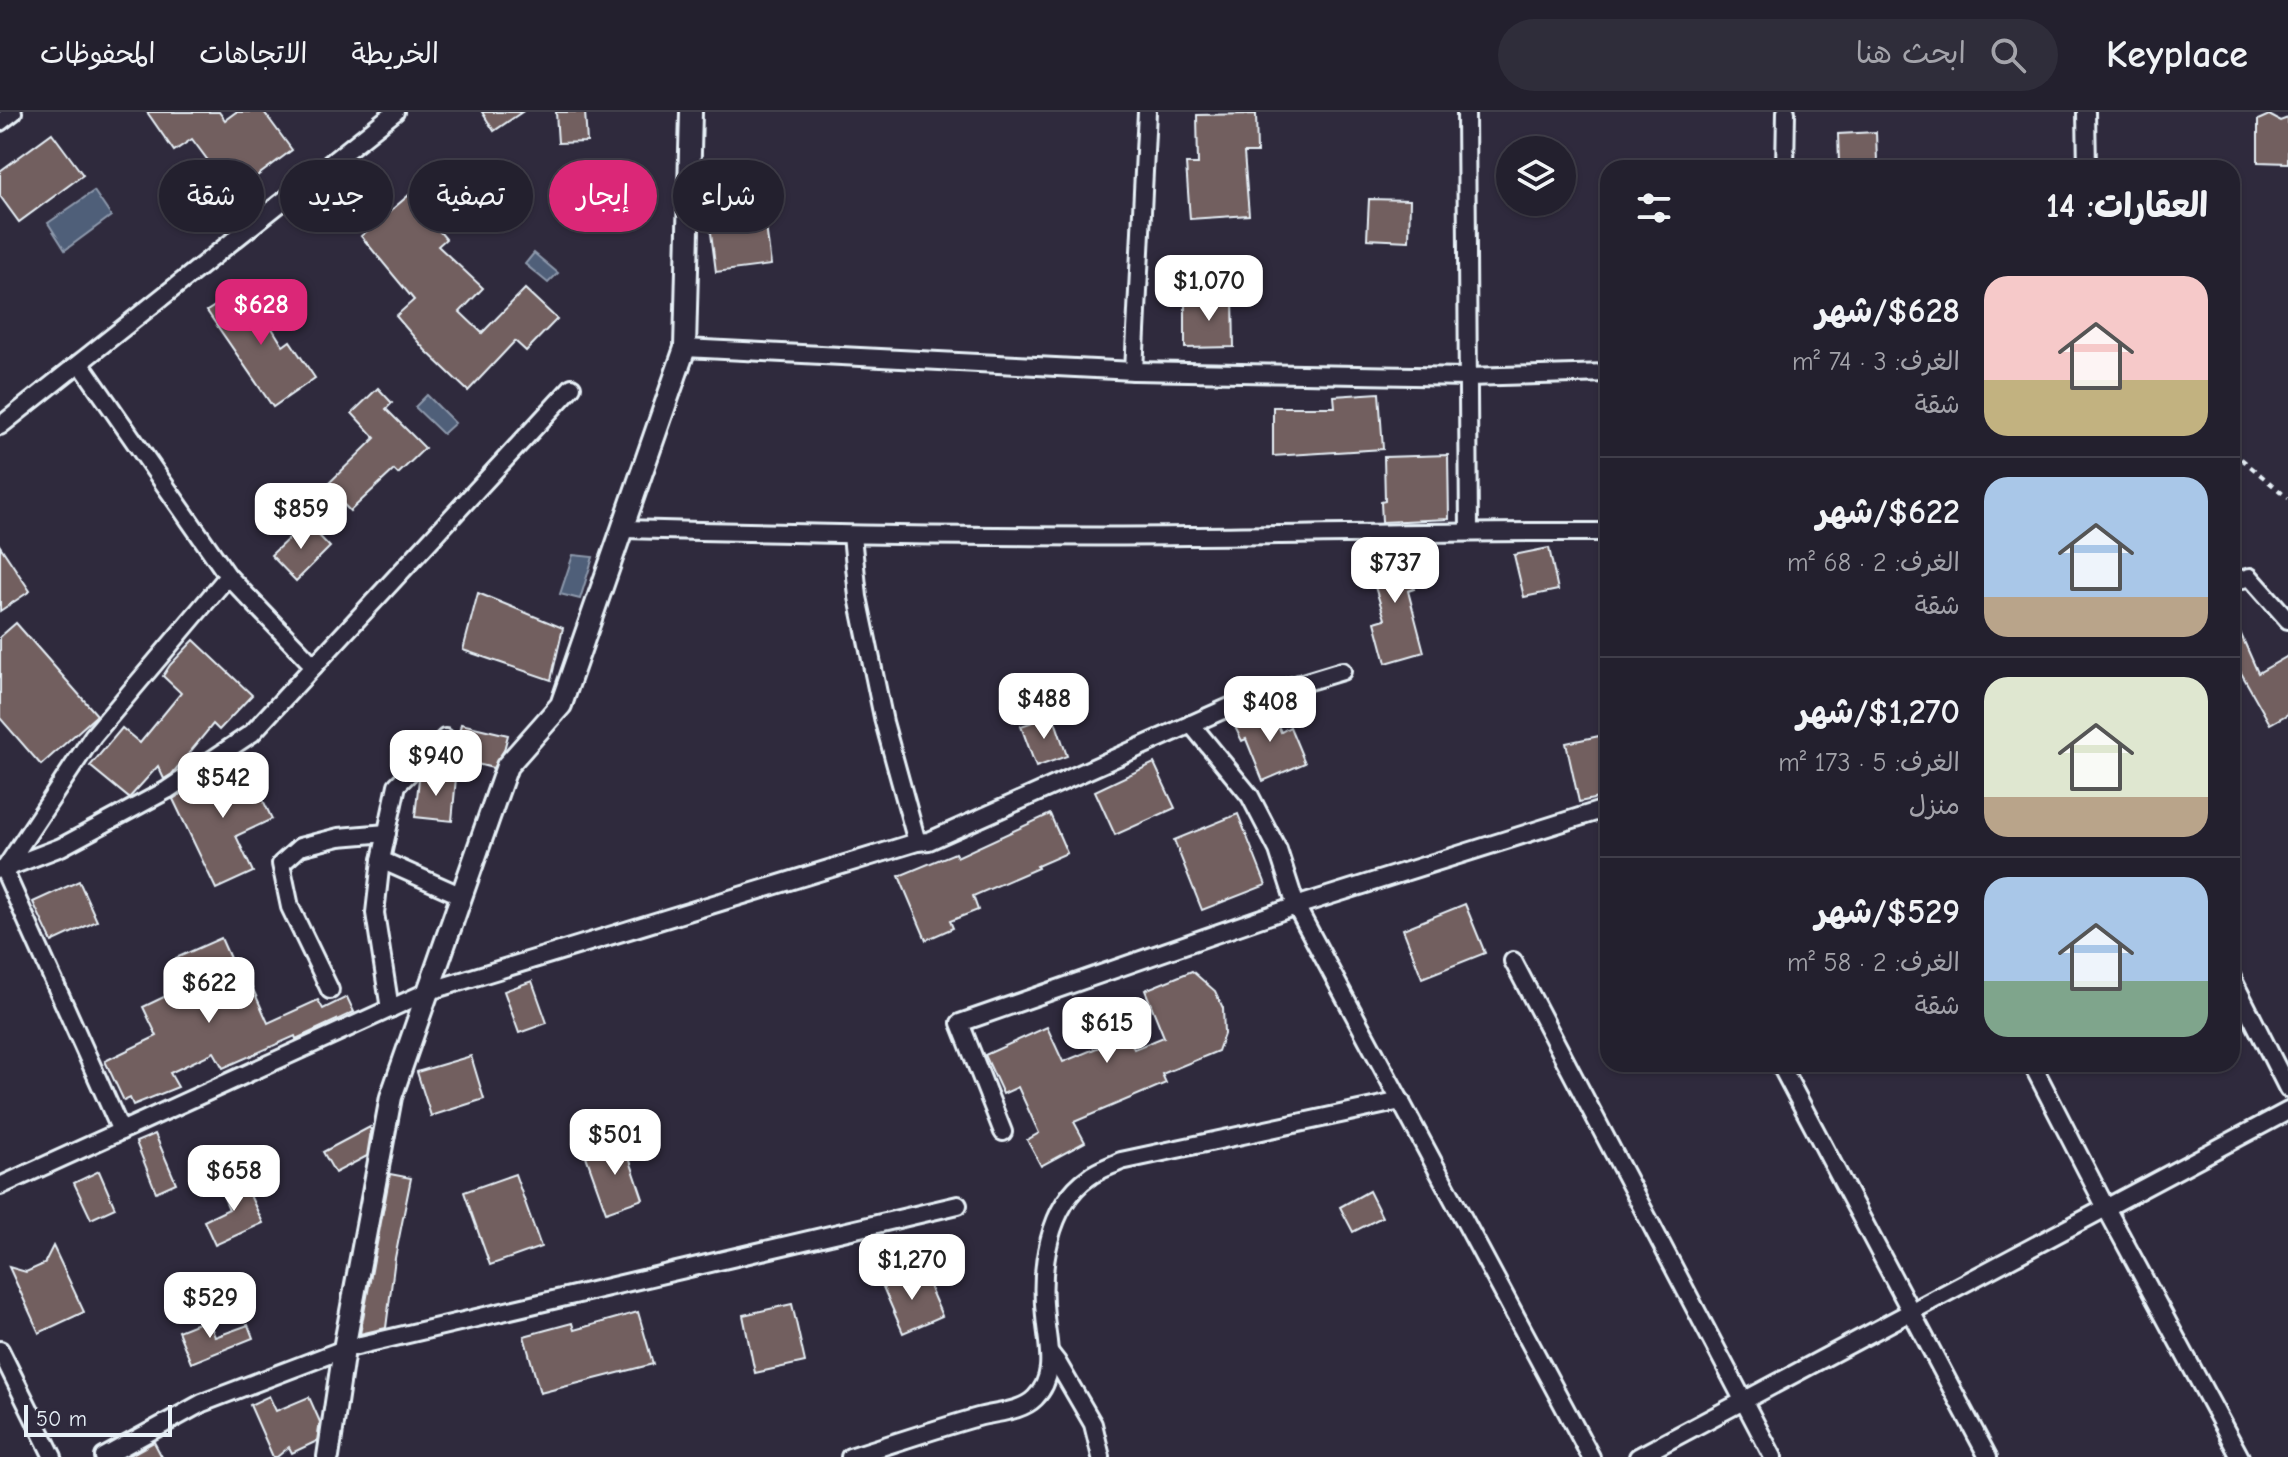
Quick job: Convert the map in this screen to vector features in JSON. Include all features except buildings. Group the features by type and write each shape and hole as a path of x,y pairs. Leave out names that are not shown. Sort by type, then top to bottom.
{"street":[{"path":"0,122 13,112"},
{"path":"0,426 395,112"},
{"path":"328,1457 344,1349 391,1097 507,766 561,705 685,348 691,112"},
{"path":"1134,371 1147,112"},
{"path":"1466,112 1469,531"},
{"path":"1785,160 1786,112"},
{"path":"2086,112 2087,160"},
{"path":"685,348 1134,371 1468,377 1600,373"},
{"path":"80,363 228,576 314,666"},
{"path":"2,870 61,847 167,790 252,733 572,387"},
{"path":"624,529 852,535 1600,532"},
{"path":"852,535 858,597 884,722 917,842"},
{"path":"2,870 93,736 228,576"},
{"path":"2240,580 2250,577 2288,620"},
{"path":"0,1186 429,991 917,842 929,841 1243,701 1342,671"},
{"path":"1191,724 1250,796 1278,850 1296,906 1591,1457"},
{"path":"390,1009 375,913 381,860 397,785 445,738"},
{"path":"1003,1132 960,1023 1296,906 1600,811"},
{"path":"330,990 290,907 281,864 300,847 339,837 387,833"},
{"path":"381,860 462,896"},
{"path":"2,870 121,1131"},
{"path":"1513,961 1773,1457"},
{"path":"2240,994 2288,1089"},
{"path":"1784,1072 1988,1457"},
{"path":"2036,1072 2240,1457"},
{"path":"850,1457 979,1417 1016,1409 1035,1398 1051,1363 1044,1315 1050,1240 1064,1205 1088,1177 1121,1161 1401,1101"},
{"path":"1638,1457 2288,1111"},
{"path":"104,1457 202,1403 344,1349 958,1205"},
{"path":"0,1350 53,1457"},
{"path":"1050,1353 1093,1424 1101,1457"}],"path":[{"path":"2240,458 2288,498"}],"water":[{"path":"94,191 111,216 65,250 48,223"},
{"path":"534,253 558,273 548,283 525,264"},
{"path":"427,395 455,423 443,434 415,407"},
{"path":"573,555 593,557 580,599 560,594"}]}
